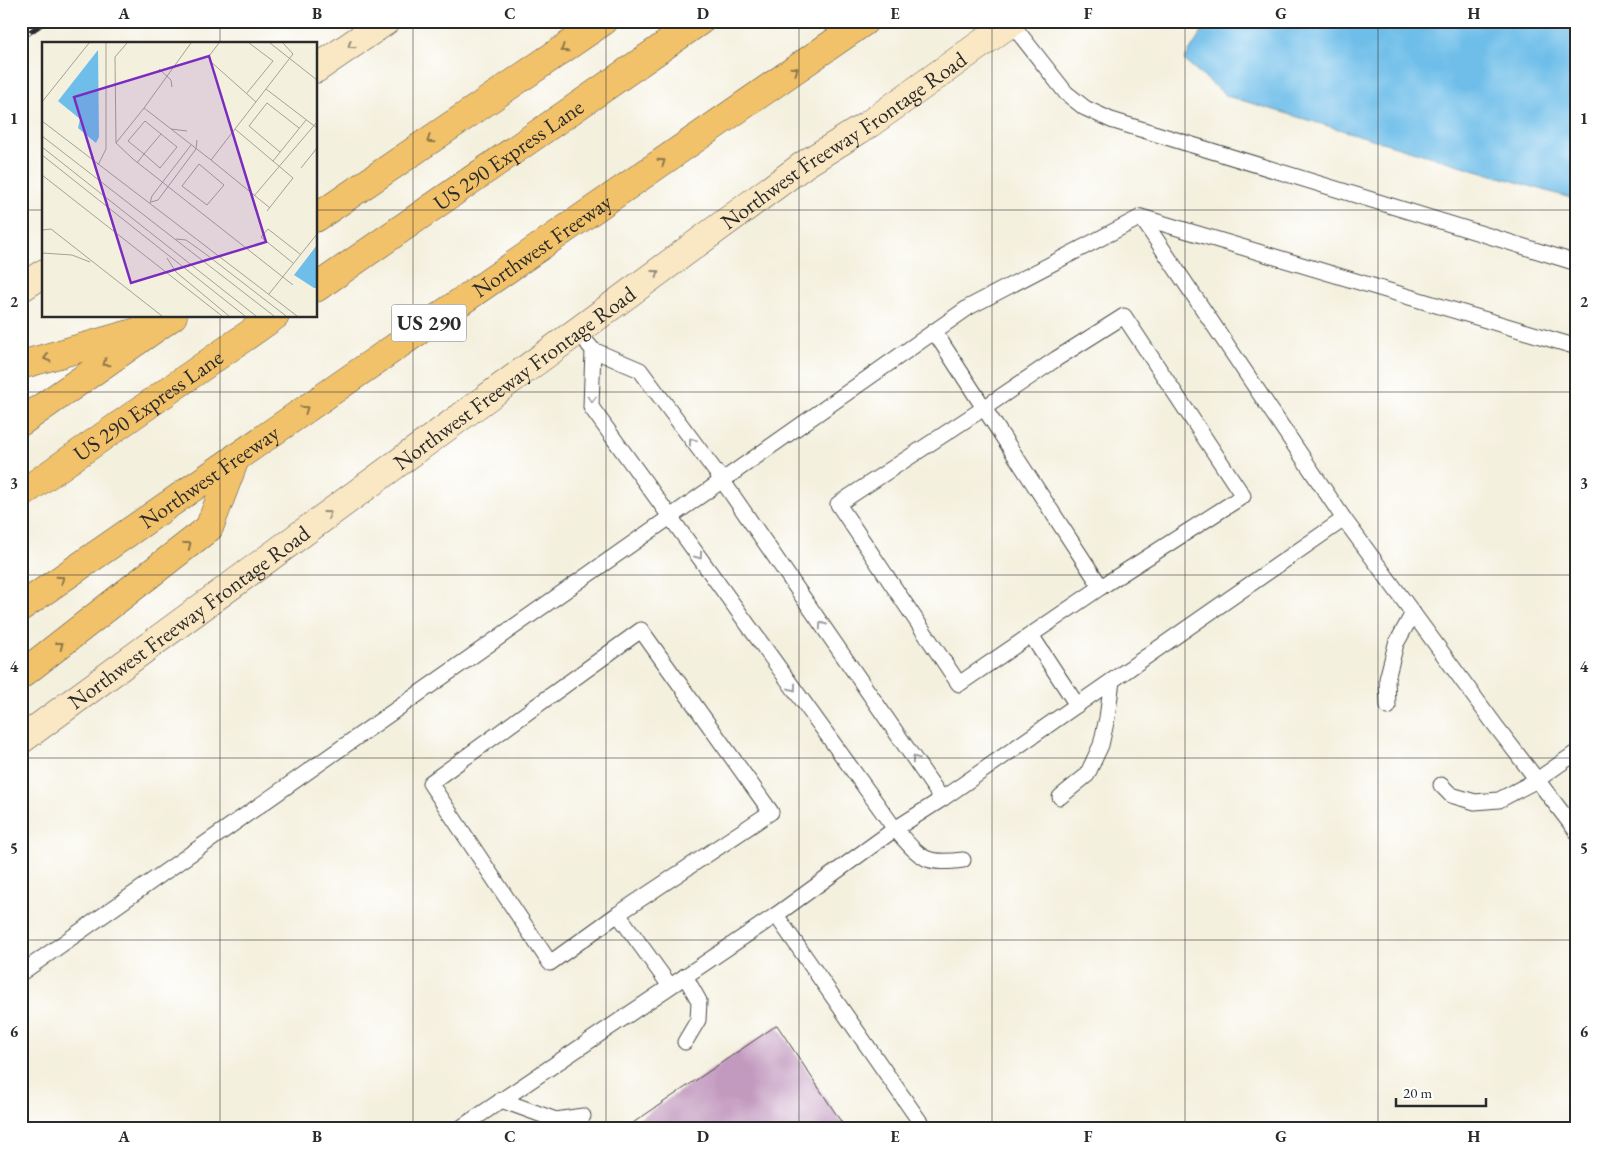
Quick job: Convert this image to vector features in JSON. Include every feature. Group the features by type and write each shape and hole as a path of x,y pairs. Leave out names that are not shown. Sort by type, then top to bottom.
{"highway":[{"path":"318,217 604,21"},
{"name":"US 290 Express Lane","path":"318,287 700,21"},
{"name":"Northwest Freeway","path":"21,607 865,21"},
{"name":"US 290 Express Lane","path":"21,494 272,318"},
{"path":"21,365 167,320"},
{"path":"21,422 167,320"},
{"path":"21,675 209,528 236,456"}],"main road":[{"path":"318,68 386,21"},
{"name":"Northwest Freeway Frontage Road","path":"21,740 585,341 805,164 869,124 1012,22"},
{"path":"21,288 42,273"}],"lane":[{"path":"1012,22 1066,93 1085,108 1111,120 1577,263"},
{"path":"1141,217 1344,519 1577,832"},
{"path":"21,973 969,307 1141,217 1577,347"},
{"path":"1124,316 1243,496 1101,587 959,684 838,504 1124,316"},
{"path":"934,331 1101,587"},
{"path":"585,341 640,370 722,480 942,799"},
{"path":"585,341 591,407 895,830 919,856 941,863 963,860"},
{"path":"459,1129 776,915 895,830 1344,519"},
{"path":"1388,708 1387,679 1396,644 1413,613"},
{"path":"641,630 771,812 618,914 550,962 430,783 641,630"},
{"path":"1031,635 1077,704"},
{"path":"1060,797 1087,774 1101,745 1112,681"},
{"path":"1441,785 1451,795 1475,802 1499,800 1537,780 1577,752"},
{"path":"618,914 670,986"},
{"path":"776,915 925,1129"},
{"path":"685,976 699,1001 698,1020 685,1042"},
{"path":"501,1100 556,1120 583,1116"}],"water":[{"path":"1209,21 1577,21 1577,200 1227,96 1184,60"}],"building":[{"path":"777,1025 846,1129 624,1129"}],"railway":[{"path":"21,38 46,21"}]}
